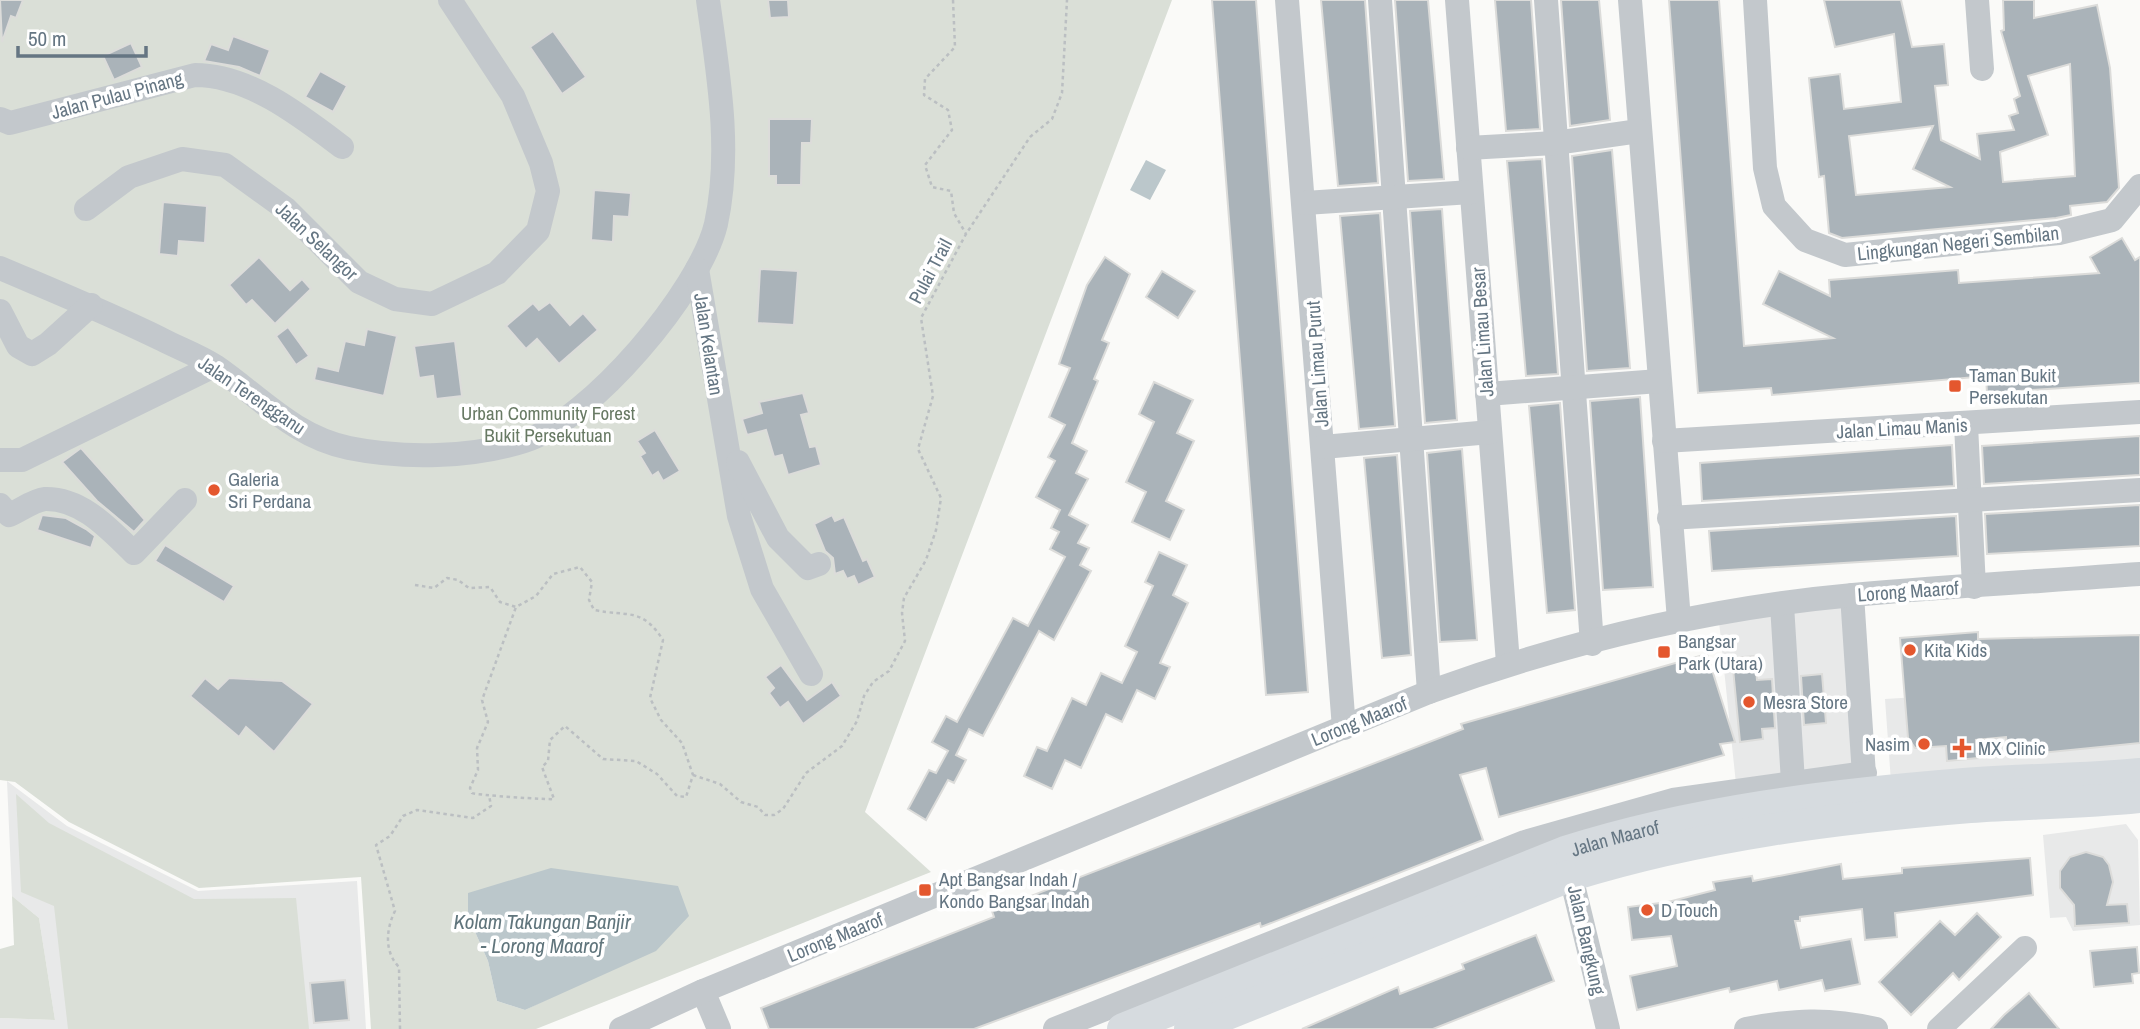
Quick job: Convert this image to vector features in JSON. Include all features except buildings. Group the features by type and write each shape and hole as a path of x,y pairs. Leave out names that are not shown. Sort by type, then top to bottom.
{"main road":[{"name":"Jalan Maarof","path":"1190,1029 1569,864 1629,832 1752,807 1966,784 2140,774"},
{"name":"Jalan Maarof","path":"1865,795 2140,797"},
{"name":"Jalan Maarof","path":"1123,1029 1569,864"}],"street":[{"name":"Jalan Selangor","path":"86,209 130,177 182,159 225,164 286,209 359,282 395,299 432,304 497,273 538,231 548,191 541,163 513,96 450,0"},
{"name":"Jalan Kelantan","path":"708,0 719,86 724,172 715,226 697,269 738,516 762,589 811,674"},
{"name":"Jalan Limau Purut","path":"1287,0 1344,727"},
{"path":"1380,0 1429,692"},
{"name":"Jalan Limau Besar","path":"1457,0 1508,663"},
{"path":"1546,0 1576,388 1592,644"},
{"path":"1630,0 1679,620"},
{"name":"Lingkungan Negeri Sembilan","path":"1755,0 1765,168 1774,206 1805,240 1846,255 2059,233 2112,220 2140,186"},
{"path":"1977,0 1982,69"},
{"name":"Jalan Pulau Pinang","path":"0,119 10,123 195,75 210,75 277,101 342,147"},
{"path":"1468,148 1555,143 1639,131"},
{"path":"1305,203 1471,192"},
{"name":"Jalan Terengganu","path":"0,268 91,305 214,366 288,423 348,448 416,453 496,448 527,441 567,417 643,346 672,310 697,269"},
{"path":"0,311 18,346 32,354 48,344 91,305"},
{"path":"0,460 22,460 214,366"},
{"path":"1486,394 1660,381"},
{"name":"Jalan Limau Manis","path":"1664,441 1966,425 2140,412"},
{"path":"1966,425 1974,587"},
{"path":"722,427 757,502 778,538 807,568 819,564"},
{"path":"1323,447 1489,432"},
{"path":"1669,518 2140,490"},
{"path":"0,505 9,515 44,499 67,504 99,518 134,553 186,500"},
{"name":"Lorong Maarof","path":"621,1029 703,991 1429,692 1508,663 1679,620 1852,595 2140,574"},
{"path":"1852,595 1865,795"},
{"path":"1782,605 1793,782"},
{"name":"Jalan Maarof","path":"1055,1029 1525,842 1673,800 1793,782 1865,795"},
{"name":"Jalan Bangkung","path":"1569,864 1608,1029"},
{"path":"1939,1029 2025,948"},
{"path":"703,991 719,1029"},
{"path":"1746,1029 1792,1021 1827,1021 1876,1029"}],"path":[{"path":"953,0 955,47 925,79 925,95 947,110 952,130 925,165 933,187 951,191 954,213 966,234"},
{"name":"Pulai Trail","path":"693,775 720,784 741,802 758,807 765,815 774,815 783,809 806,773 842,746 856,721 864,696 873,682 890,671 905,641 902,613 908,590 918,576 936,530 941,498 918,449 933,396 920,318 966,234 1030,137 1052,119 1062,93 1067,0"},
{"path":"580,567 592,582 589,600 594,610 629,612 651,622 663,640 650,698 661,720 682,743 693,775 686,797 677,796 657,774 636,761 603,759 565,726 550,740 548,761 542,767 554,799 479,796 470,788 478,770 477,748 488,722 482,700 516,607 536,596 553,574 580,567"},
{"path":"415,585 434,588 447,578 458,580 469,588 490,587 500,602 516,607"},
{"path":"400,1029 399,967 393,961 387,940 389,922 396,911 376,845 390,836 403,816 417,810 473,818 491,806 489,796"}],"shaded area":[{"path":"1844,601 1857,768 1736,784 1719,621"},
{"path":"2140,683 2140,770 1891,782 1885,699"},
{"path":"7,781 67,826 198,891 357,881 366,1029 0,1029 0,1018 55,1020 39,918 12,896"},
{"path":"2126,824 2138,840 2140,925 2073,931 2066,917 2050,918 2043,835"}],"green space":[{"name":"Urban Community Forest Bukit Persekutuan","path":"0,0 1172,0 865,812 931,872 536,1029 371,1029 361,877 199,888 69,822 15,782 0,780","holes":["468,916 585,981 525,1010 497,1001 488,961"]},
{"path":"16,794 49,823 194,899 296,898 309,1029 68,1029 54,906 21,892"},
{"path":"12,896 39,918 55,1020 0,1018 0,949 14,945"}],"water":[{"path":"1146,160 1166,170 1150,200 1130,190"},
{"name":"Kolam Takungan Banjir - Lorong Maarof","path":"551,868 678,886 689,916 656,951 525,1010 497,1001 488,961 468,916 468,893"}],"place":[{"name":"Taman Bukit Persekutan","path":"1955,386"},
{"name":"Galeria Sri Perdana","path":"214,490"},
{"name":"Kita Kids","path":"1910,650"},
{"name":"Bangsar Park (Utara)","path":"1664,652"},
{"name":"Mesra Store","path":"1749,702"},
{"name":"Nasim","path":"1924,744"},
{"name":"MX Clinic","path":"1962,748"},
{"name":"Apt Bangsar Indah / Kondo Bangsar Indah","path":"925,890"},
{"name":"D Touch","path":"1647,910"}]}
